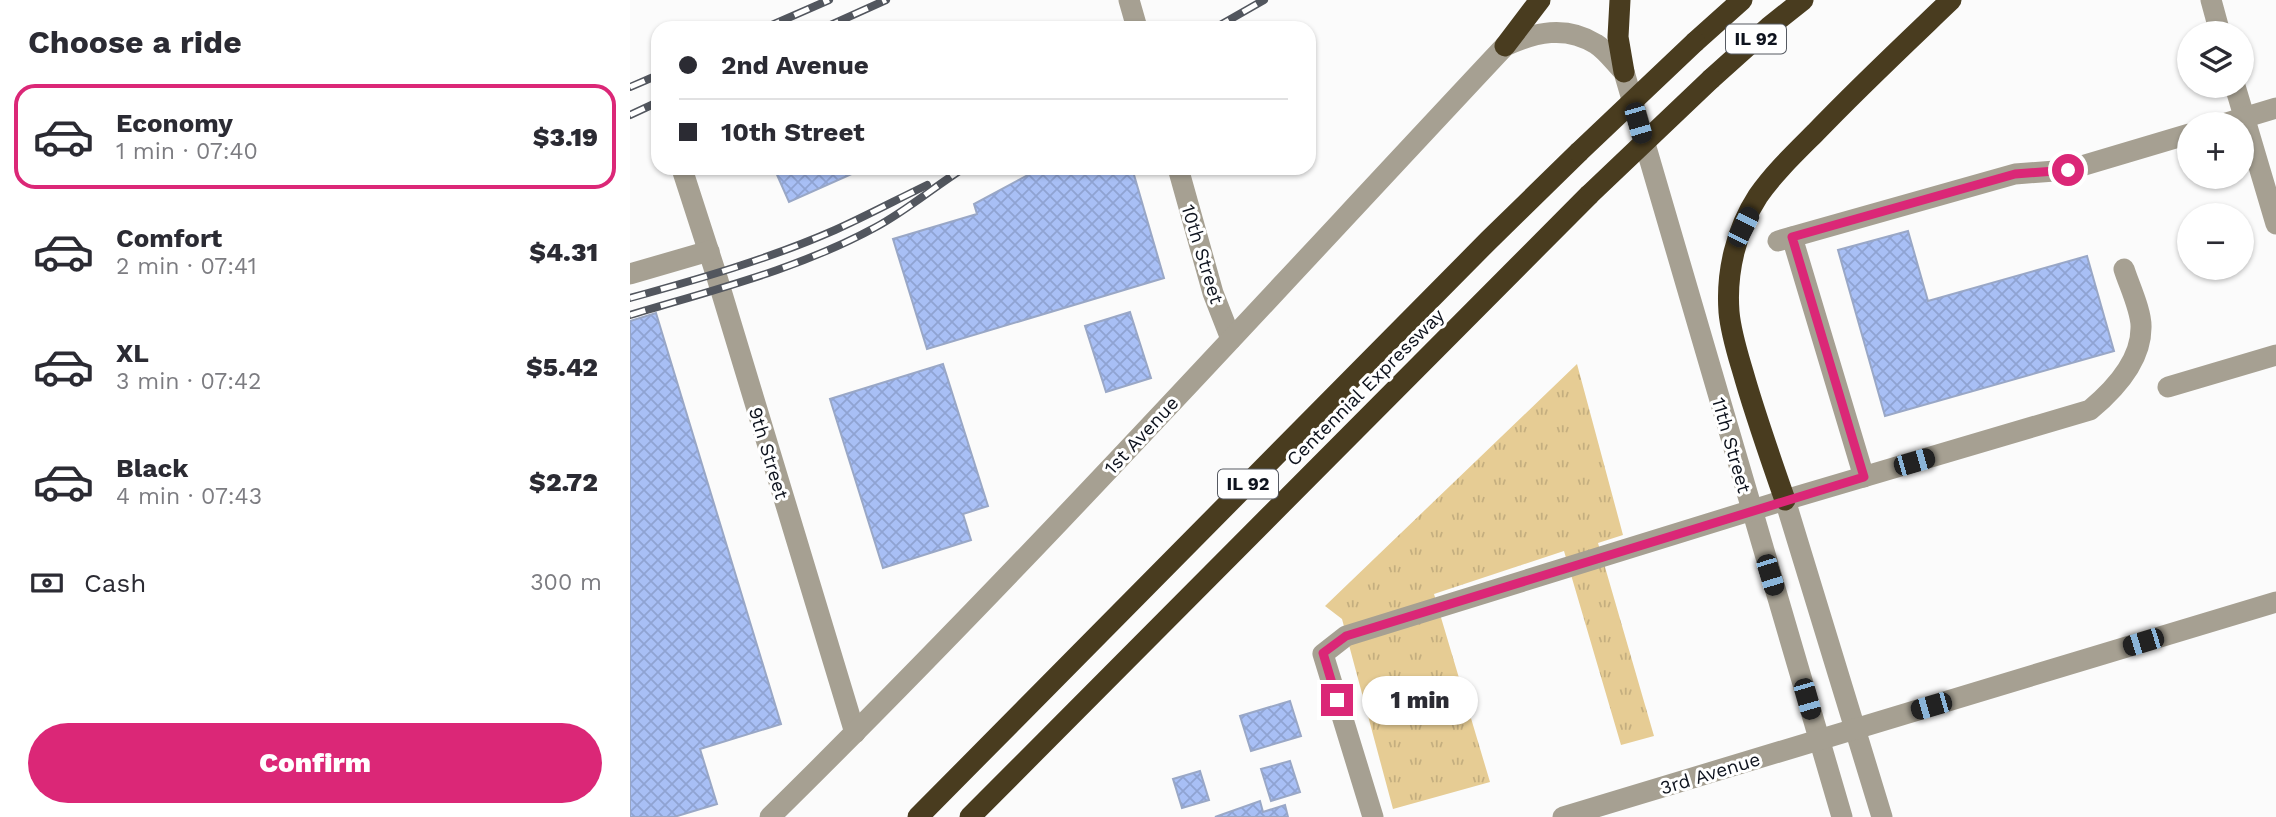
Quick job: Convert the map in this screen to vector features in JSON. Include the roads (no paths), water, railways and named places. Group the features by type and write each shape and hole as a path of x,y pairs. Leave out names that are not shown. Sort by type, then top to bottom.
{"highway":[{"path":"1505,46 1540,0"},
{"path":"1620,0 1618,37 1624,72"},
{"name":"Centennial Expressway","path":"918,817 1479,250 1579,152 1742,0"},
{"name":"Centennial Expressway","path":"970,817 1589,195 1711,79 1803,0"},
{"path":"1785,500 1753,406 1729,314 1728,285 1739,237 1758,197 1776,174 1858,88 1951,0"}],"street":[{"path":"1129,0 1135,21"},
{"path":"2211,0 2217,21"},
{"path":"1505,46 1529,35 1544,32 1564,33 1597,45 1624,72"},
{"name":"1st Avenue","path":"769,817 855,733 1095,485 1505,46"},
{"name":"11th Street","path":"1624,72 1842,817"},
{"path":"2254,115 2276,108"},
{"path":"1864,477 1785,239 2015,174 2068,170 2177,138"},
{"path":"2254,151 2276,224"},
{"name":"9th Street","path":"684,175 855,733"},
{"name":"10th Street","path":"1180,175 1213,292 1231,339"},
{"path":"630,274 709,251"},
{"path":"1373,817 1323,653 1346,636 1785,500 2090,410 2112,392 2138,349 2142,326 2124,270"},
{"path":"2168,387 2276,355"},
{"path":"1785,500 1882,817"},
{"name":"3rd Avenue","path":"1563,817 2276,602"}],"railway":[{"path":"781,21 829,0"},
{"path":"840,21 886,0"},
{"path":"1227,21 1264,0"},
{"path":"630,87 651,78"},
{"path":"630,115 651,105"},
{"path":"630,315 817,255 876,227 954,175"},
{"path":"630,298 785,250 835,230 927,185"}]}
